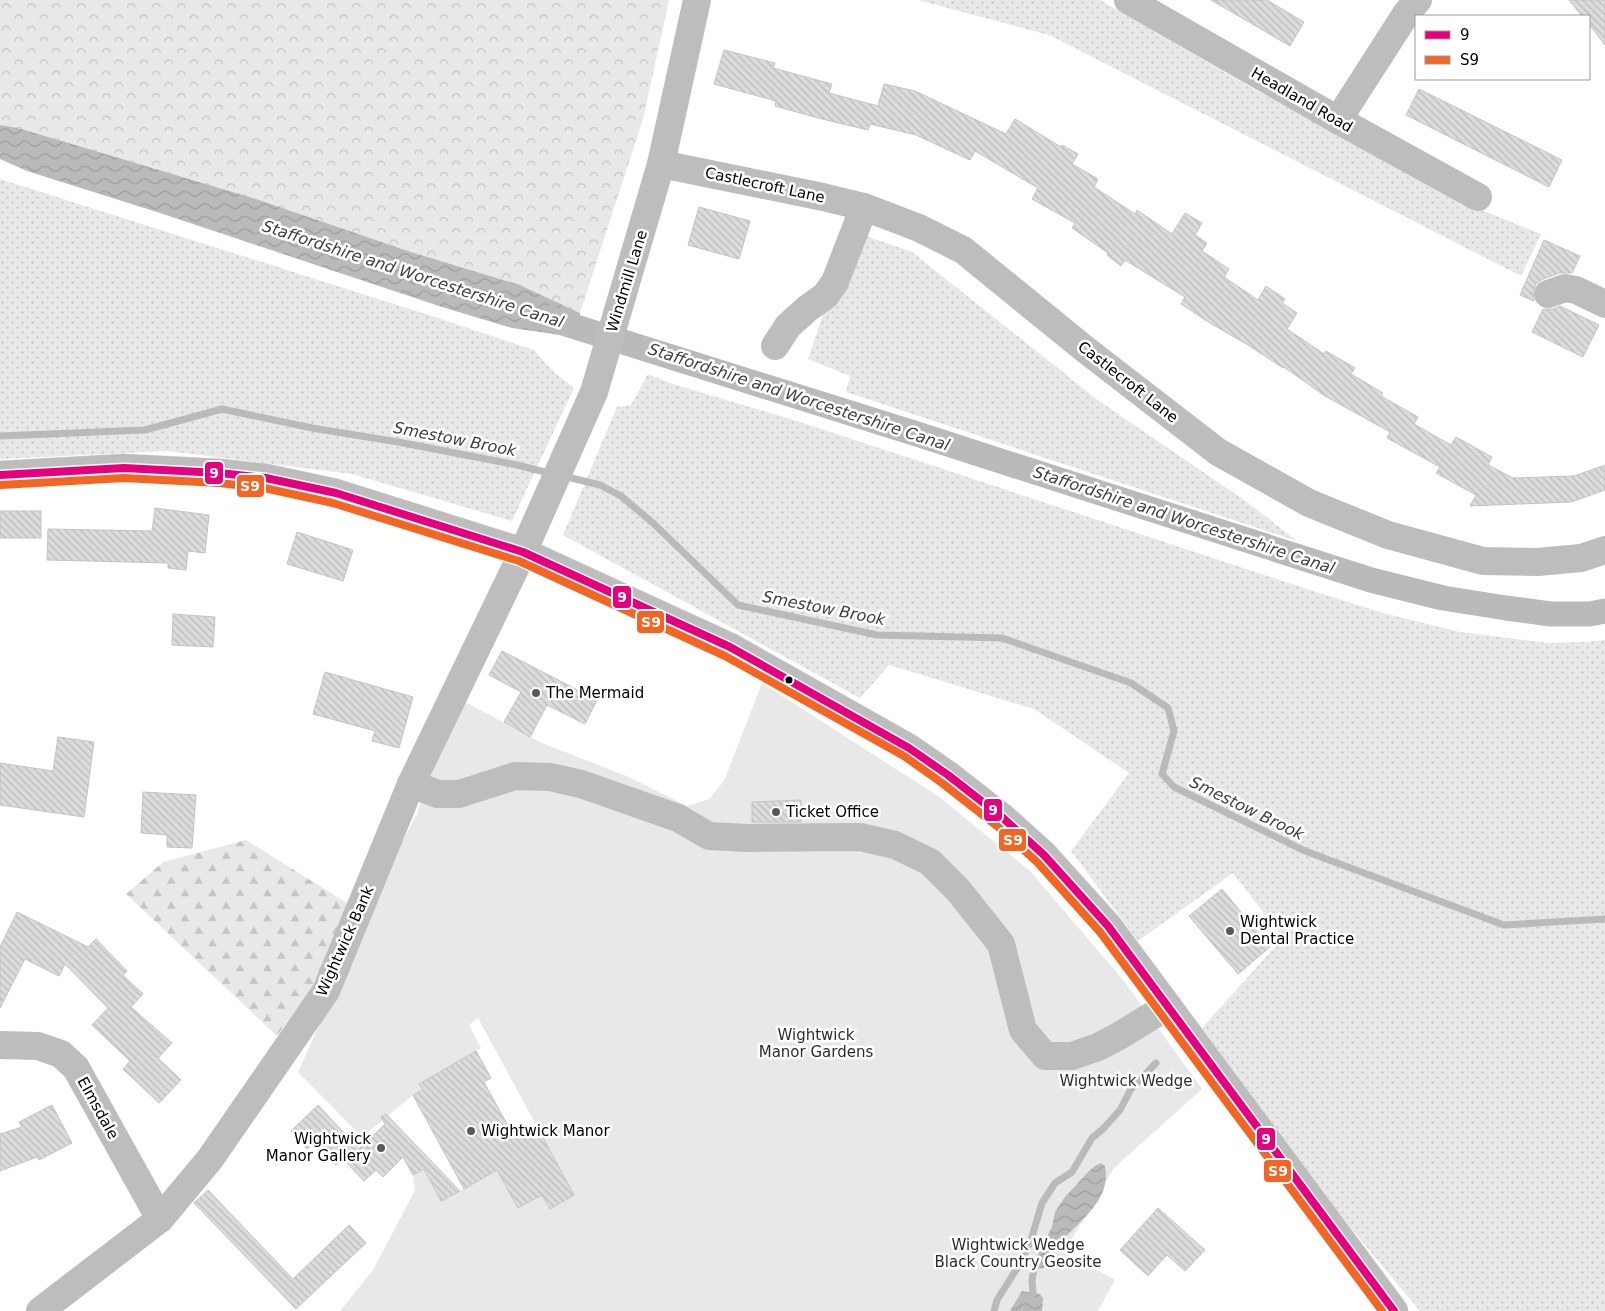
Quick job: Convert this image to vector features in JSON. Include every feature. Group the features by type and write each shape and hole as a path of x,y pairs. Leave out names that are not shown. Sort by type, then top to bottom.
{"main road":[{"name":"Windmill Lane","path":"524,552 594,392 661,164 697,0"},
{"name":"Headland Road","path":"1128,0 1338,120 1478,197"},
{"path":"1338,120 1406,14 1418,0"},
{"name":"Castlecroft Lane","path":"661,164 864,207 919,228 963,250 1086,350 1218,452 1309,503 1388,535 1483,561 1538,562 1581,558 1605,550"},
{"path":"775,346 788,326 808,308 826,296 835,282 864,207"},
{"path":"1548,294 1565,288 1576,290 1605,304"},
{"path":"0,475 124,468 220,473 266,478 336,493 524,552 730,648 909,748 948,775 1003,818 1044,855 1108,926 1394,1311"},
{"name":"Wightwick Bank","path":"40,1311 160,1219 210,1159 326,991 412,784 524,552"},
{"path":"412,784 438,794 459,794 515,776 550,777 581,784 678,818 709,836 746,838 860,837 895,845 930,862 958,890 1001,944 1023,1030 1045,1056 1072,1056 1098,1047 1168,1006"},
{"name":"Elmsdale","path":"0,1045 38,1046 61,1054 76,1068 160,1219"}],"green space":[{"path":"0,0 669,0 643,119 580,313 520,285 411,252 256,199 18,128 0,125"},
{"path":"918,0 1100,0 1250,87 1484,211 1541,234 1521,276 1049,35"},
{"path":"0,179 534,350 554,372 574,388 512,521 352,474 168,451 0,459"},
{"path":"846,229 912,252 1099,401 1247,502 1297,541 846,392 850,376 808,359 828,300"},
{"path":"648,374 670,383 797,421 1383,613 1460,632 1549,643 1605,640 1605,1311 1420,1311 1329,1202 1202,1028 1283,938 1233,873 1138,941 1071,851 1129,773 1034,709 889,665 860,698 563,535 617,407 631,405"},
{"name":"Wightwick Manor Gardens","path":"762,683 938,796 1030,871 1124,981 1202,1089 1114,1168 1064,1252 1115,1280 1098,1311 340,1311 373,1270 415,1190 413,1175 424,1169 441,1201 497,1170 542,1195 550,1209 574,1195 478,1018 469,1025 481,1048 454,1063 458,1070 439,1073 419,1084 423,1090 413,1095 362,1137 298,1072 401,844 417,814 430,773 465,702 542,743 629,777 687,806 709,799 724,781"},
{"path":"246,840 350,905 315,983 277,1036 126,894 163,862"}],"water":[{"path":"0,125 18,128 256,199 411,252 520,285 580,313 581,338 512,328 442,307 160,213 27,171 0,159"},
{"path":"1101,1163 1105,1166 1106,1179 1097,1203 1051,1253 1044,1268 1034,1269 1037,1256 1052,1227 1055,1212 1065,1197 1088,1172"},
{"path":"1022,1291 1040,1294 1043,1298 1042,1311 1010,1311"}],"building":[{"path":"1211,0 1267,0 1304,22 1290,46"},
{"path":"1569,0 1605,0 1605,45 1590,25 1590,15 1581,15"},
{"path":"724,50 775,63 773,68 832,84 829,93 878,106 884,84 915,91 1006,134 1015,119 1061,147 1062,145 1078,154 1072,164 1098,179 1094,187 1135,214 1137,210 1172,234 1185,213 1202,223 1195,235 1207,243 1202,251 1229,269 1224,277 1258,300 1266,286 1285,299 1282,303 1297,313 1287,329 1324,354 1326,351 1355,368 1351,374 1383,393 1381,396 1418,417 1414,424 1451,445 1456,437 1492,457 1488,465 1513,478 1574,476 1605,465 1605,490 1571,502 1470,506 1476,495 1436,473 1440,467 1387,438 1390,432 1325,396 1284,367 1181,304 1185,297 1125,260 1121,266 1107,255 1108,253 1072,228 1075,223 1032,199 1038,188 975,151 970,160 916,135 870,124 868,130 822,119 775,106 776,101 714,84"},
{"path":"1419,89 1562,160 1549,187 1406,115"},
{"path":"699,207 750,221 739,259 688,245"},
{"path":"1544,240 1580,256 1572,273 1560,273 1543,279 1536,284 1533,292 1534,301 1520,295"},
{"path":"1560,306 1599,325 1583,357 1532,332 1543,309 1553,309"},
{"path":"155,508 209,515 205,553 188,551 186,570 168,568 168,563 47,560 48,529 152,531"},
{"path":"0,511 41,511 41,538 0,538"},
{"path":"297,532 353,550 343,581 287,564"},
{"path":"173,614 215,617 213,647 172,645"},
{"path":"502,651 597,700 585,724 547,705 530,737 504,722 521,692 489,675"},
{"path":"325,672 413,697 399,748 372,741 375,731 313,714"},
{"path":"58,737 94,742 84,817 0,805 0,763 53,771"},
{"path":"143,792 196,795 192,848 167,847 167,835 141,833"},
{"name":"Ticket Office","path":"801,800 801,822 752,822 752,802"},
{"name":"Wightwick Dental Practice","path":"1222,889 1270,947 1238,974 1189,916"},
{"path":"17,912 88,947 96,939 127,971 123,975 143,994 131,1007 172,1043 158,1058 181,1080 159,1103 123,1069 130,1061 92,1025 108,1008 65,964 59,976 25,959 0,1008 0,947"},
{"name":"Wightwick Manor","path":"476,1051 491,1078 484,1082 514,1137 536,1125 574,1195 550,1209 542,1195 518,1208 497,1170 464,1189 413,1095 423,1090 419,1084"},
{"path":"52,1105 72,1143 39,1160 37,1157 0,1171 0,1134 22,1127 19,1122"},
{"path":"318,1105 359,1149 385,1124 381,1117 386,1114 460,1191 441,1201 424,1169 413,1175 403,1157 383,1177 376,1170 364,1181 343,1159 336,1165 315,1142 307,1149 291,1131"},
{"path":"208,1190 293,1279 349,1225 366,1243 296,1309 194,1203"},
{"path":"1158,1208 1205,1250 1185,1271 1167,1255 1148,1276 1120,1250"}],"waterway":[{"name":"Staffordshire and Worcestershire Canal","path":"547,318 920,435 1371,580 1443,598 1551,614 1589,614 1605,611"},
{"name":"Smestow Brook","path":"0,436 145,430 222,409 312,428 517,465 553,474"},
{"name":"Smestow Brook","path":"563,476 600,485 621,496 653,523 738,605 877,635 1002,638 1131,683 1168,708 1174,731 1162,774 1174,787 1305,851 1504,925 1605,919"},
{"path":"994,1311 997,1300 1021,1262 1031,1240 1042,1203 1055,1183 1072,1172 1092,1138 1120,1110 1131,1089 1156,1063"},
{"path":"1033,1293 1032,1280 1034,1269"}],"transit line":[{"name":"9","path":"0,475 124,468 220,473 266,478 336,493 523,552 730,647 909,748 948,775 1003,818 1044,855 1108,926 1394,1311"},
{"name":"S9","path":"1,485 124,478 219,483 264,488 333,503 519,561 725,656 904,756 997,826 1037,862 1100,932 1382,1311"}],"place":[{"name":"The Mermaid","path":"536,693"},
{"name":"Ticket Office","path":"776,812"},
{"name":"Wightwick Dental Practice","path":"1230,931"},
{"name":"Wightwick Manor","path":"471,1131"},
{"name":"Wightwick Manor Gallery","path":"381,1148"}],"park label":[{"name":"Wightwick Wedge","path":"1126,1081"},
{"name":"Wightwick Wedge Black Country Geosite","path":"1018,1254"}]}
